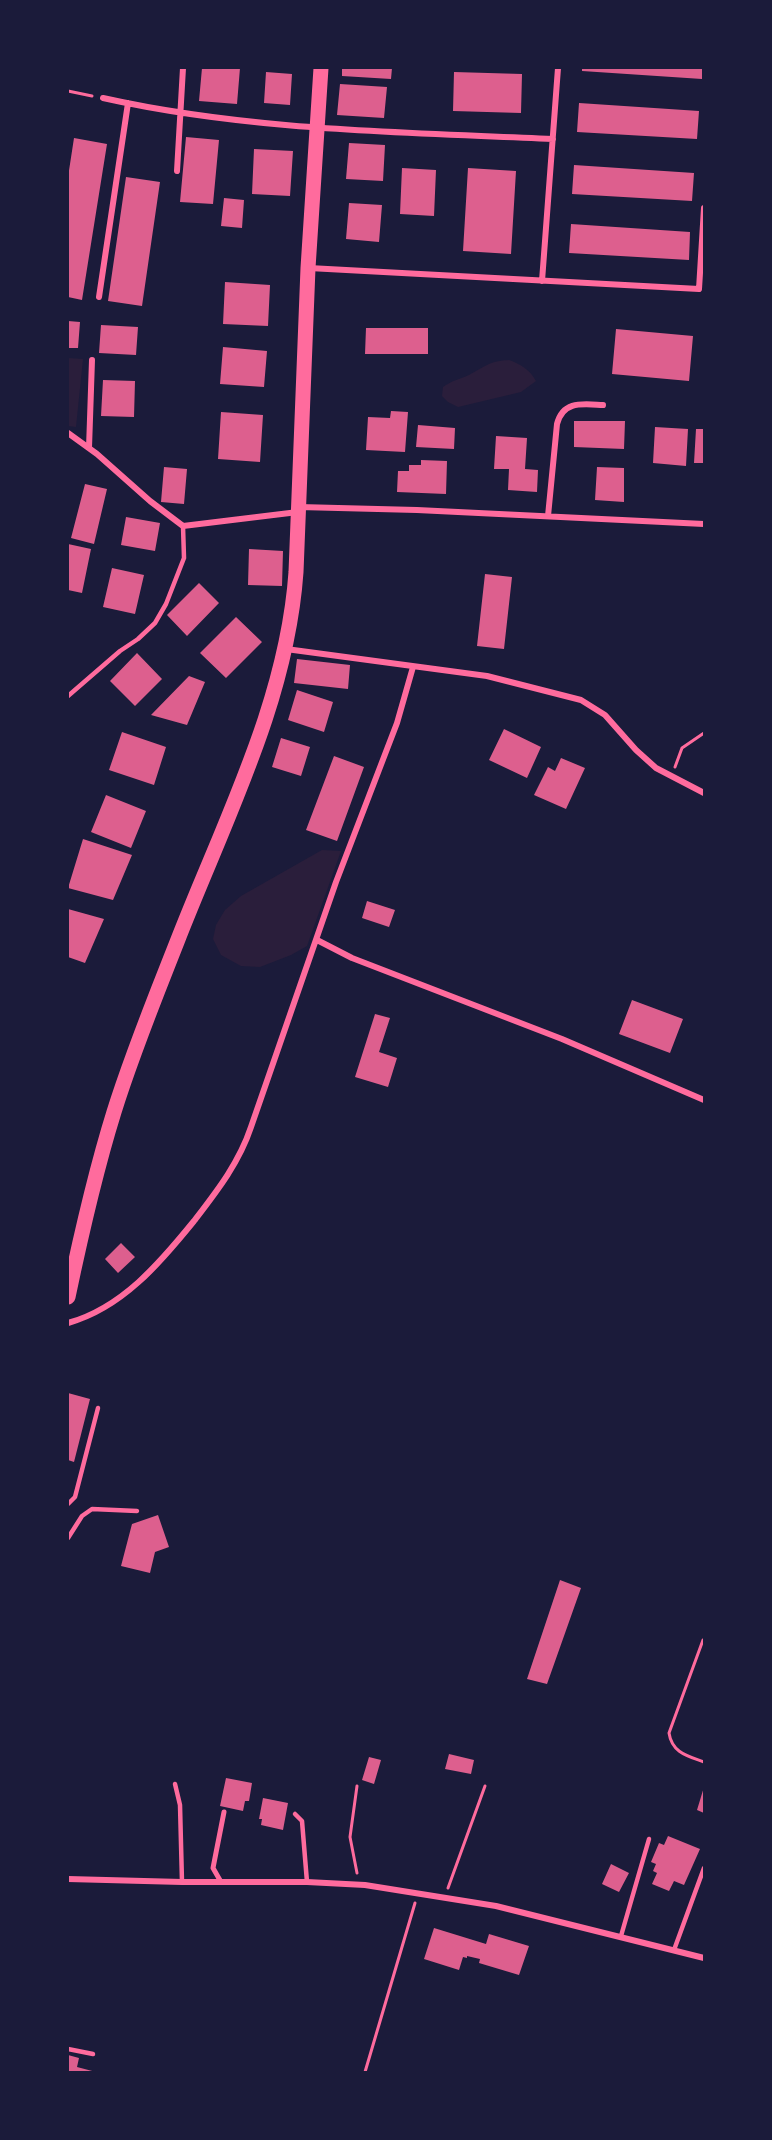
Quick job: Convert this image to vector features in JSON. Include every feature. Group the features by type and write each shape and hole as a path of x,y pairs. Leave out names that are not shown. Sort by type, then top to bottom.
{"main road":[{"path":"68,1297 97,1174 121,1090 258,738 286,649 295,594 308,268 321,68"}],"street":[{"path":"177,171 183,68"},
{"path":"542,281 558,68"},
{"path":"103,98 181,112 317,127 553,139"},
{"path":"99,297 128,103"},
{"path":"308,268 699,289 705,208"},
{"path":"89,448 92,360"},
{"path":"548,516 557,424 560,414 571,405 603,405"},
{"path":"68,433 183,526 298,510 548,516 705,524"},
{"path":"286,649 487,676 581,700 604,715 649,762 671,777 705,793"},
{"path":"68,1323 102,1308 145,1277 176,1244 228,1175 246,1142 336,882 391,740 413,667"},
{"path":"317,940 351,958 562,1039 705,1100"},
{"path":"221,1882 213,1868 224,1812"},
{"path":"68,1879 308,1882 364,1885 496,1906 705,1958"}],"lane":[{"path":"68,696 155,623 166,604 184,558 183,526"},
{"path":"68,1504 75,1497 98,1408"},
{"path":"68,1538 82,1516 93,1509 137,1511"},
{"path":"175,1784 180,1805 182,1882"},
{"path":"295,1814 302,1821 308,1882"},
{"path":"621,1936 648,1839"},
{"path":"674,1950 705,1868"},
{"path":"68,2049 93,2054"}],"path":[{"path":"68,92 103,98"},
{"path":"671,777 682,748 705,733"},
{"path":"704,1640 669,1733 670,1741 678,1752 705,1762"},
{"path":"357,1786 350,1837 356,1872 364,1885"},
{"path":"446,1898 451,1877 485,1786"},
{"path":"365,2073 418,1893"}],"shaded area":[{"path":"68,358 83,359 76,427 68,426"},
{"path":"509,360 525,368 536,381 521,392 458,407 442,396 443,387 449,383 492,363"},
{"path":"322,850 341,851 307,946 260,967 241,966 221,955 213,939 216,925 225,910 241,896"}],"building":[{"path":"202,68 240,68 237,104 199,101"},
{"path":"342,68 392,68 391,79 342,76"},
{"path":"582,68 702,68 702,79 582,71"},
{"path":"266,72 292,74 290,105 264,103"},
{"path":"454,72 522,74 521,113 453,111"},
{"path":"340,84 387,87 384,118 337,115"},
{"path":"579,103 699,111 697,139 577,132"},
{"path":"186,137 219,140 213,204 180,202"},
{"path":"74,138 107,144 82,300 68,297 68,177"},
{"path":"349,143 385,145 383,181 346,179"},
{"path":"254,149 293,151 290,196 252,194"},
{"path":"574,165 694,173 692,201 572,194"},
{"path":"402,168 436,170 434,216 400,214"},
{"path":"468,168 516,171 511,254 463,251"},
{"path":"126,177 160,182 142,306 108,301"},
{"path":"224,198 244,200 242,228 221,226"},
{"path":"349,203 382,205 379,242 346,239"},
{"path":"571,224 690,232 689,260 569,253"},
{"path":"225,282 270,285 268,326 223,324"},
{"path":"68,321 80,322 78,348 68,348"},
{"path":"101,325 138,327 136,355 99,353"},
{"path":"366,328 428,328 428,354 365,354"},
{"path":"616,329 693,336 689,381 612,374"},
{"path":"223,347 267,351 264,387 220,384"},
{"path":"103,380 135,381 134,417 101,416"},
{"path":"391,411 408,412 405,452 366,450 368,417 390,418"},
{"path":"221,412 263,415 260,462 218,459"},
{"path":"574,421 625,421 624,449 574,447"},
{"path":"418,425 455,428 454,449 416,447"},
{"path":"655,427 688,429 686,466 653,463"},
{"path":"696,429 704,429 704,463 694,463"},
{"path":"496,436 527,438 525,469 538,470 537,492 508,490 509,469 494,469"},
{"path":"421,460 447,461 446,494 397,492 398,471 409,471 409,465 421,465"},
{"path":"164,467 187,469 184,504 161,502"},
{"path":"597,467 624,468 624,502 595,500"},
{"path":"85,484 107,489 94,544 71,538"},
{"path":"126,517 160,523 155,551 121,545"},
{"path":"68,544 91,549 82,593 68,590"},
{"path":"249,549 283,551 282,586 248,585"},
{"path":"112,568 144,575 135,614 103,607"},
{"path":"485,574 512,577 504,649 477,646"},
{"path":"199,583 219,603 187,636 167,615"},
{"path":"236,617 262,642 226,678 200,653"},
{"path":"137,653 162,679 135,706 110,681"},
{"path":"297,659 350,665 348,689 294,683"},
{"path":"189,676 205,682 187,725 151,715"},
{"path":"297,690 333,702 324,732 288,720"},
{"path":"504,729 541,747 527,778 489,760"},
{"path":"122,732 166,747 154,785 109,770"},
{"path":"281,738 310,747 301,776 272,767"},
{"path":"334,756 364,767 337,841 306,830"},
{"path":"561,758 585,768 566,809 534,795 548,767 555,771"},
{"path":"106,795 146,811 131,848 91,832"},
{"path":"83,839 132,855 113,900 68,888"},
{"path":"367,901 395,910 389,927 362,918"},
{"path":"68,909 104,919 85,963 68,957"},
{"path":"632,1000 683,1019 670,1053 619,1034"},
{"path":"375,1014 390,1018 379,1052 397,1058 388,1087 355,1077"},
{"path":"121,1243 135,1257 118,1273 105,1259"},
{"path":"68,1393 90,1399 74,1462 68,1460"},
{"path":"158,1515 169,1547 155,1552 150,1573 121,1566 132,1524"},
{"path":"560,1580 581,1588 547,1684 527,1679"},
{"path":"449,1754 474,1760 471,1774 445,1769"},
{"path":"369,1757 381,1760 374,1784 362,1780"},
{"path":"226,1778 252,1783 249,1801 245,1801 243,1811 220,1806"},
{"path":"704,1787 704,1813 697,1810"},
{"path":"263,1798 288,1803 283,1830 261,1825 262,1819 259,1819"},
{"path":"668,1836 700,1849 684,1885 674,1881 669,1891 652,1884 657,1873 653,1871 656,1864 651,1862 659,1843 664,1845"},
{"path":"611,1864 629,1873 619,1892 602,1884"},
{"path":"434,1928 486,1944 489,1934 529,1946 519,1975 479,1963 480,1959 467,1956 467,1958 463,1957 459,1970 424,1959"},
{"path":"68,2055 79,2058 77,2067 96,2072 68,2072"}]}
